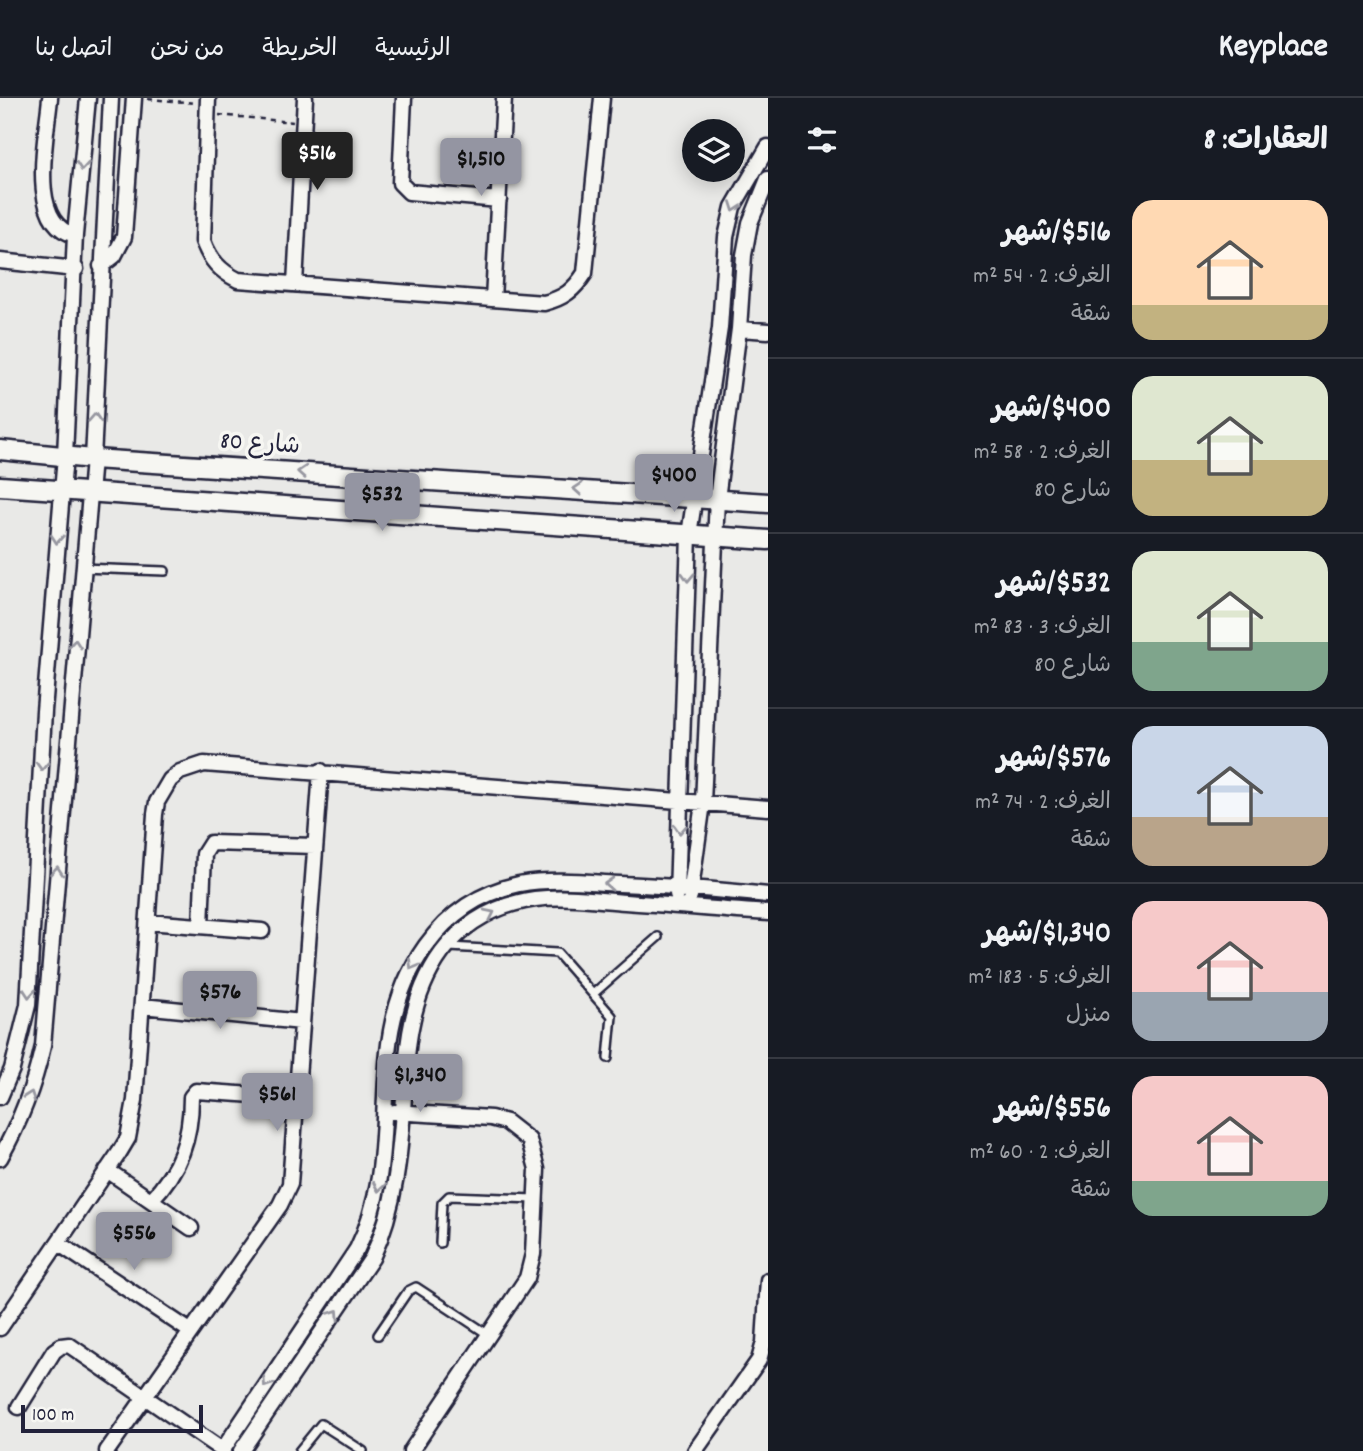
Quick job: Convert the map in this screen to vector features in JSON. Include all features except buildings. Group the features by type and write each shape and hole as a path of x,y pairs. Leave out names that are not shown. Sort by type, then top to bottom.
{"street":[{"path":"50,98 43,193 55,224 62,232 75,234"},
{"path":"0,1097 12,1069 28,1005 44,710 65,456 76,269 75,234 88,98"},
{"path":"0,1157 23,1115 43,1046 81,568 93,459 111,98"},
{"path":"102,266 114,256 124,237 136,98"},
{"path":"295,284 305,98"},
{"path":"404,98 400,183 403,189 410,192 499,200"},
{"path":"493,299 504,98"},
{"path":"207,105 202,222 208,254 226,274 238,280 544,303 561,298 576,288 585,273 601,98"},
{"path":"683,906 682,799 689,535 720,328 726,237 733,207 749,175 768,148"},
{"path":"684,887 703,803 713,536 746,244 758,198 768,179"},
{"path":"0,261 76,269"},
{"path":"738,329 768,331"},
{"name":"شارع 80","path":"0,450 93,459 694,496 768,503"},
{"path":"0,486 768,540"},
{"path":"0,1328 128,1138 133,1119 155,814 170,780 180,772 204,764 321,771 768,808"},
{"path":"107,1451 286,1195 292,1172 321,771"},
{"path":"201,926 204,854 211,843 315,846"},
{"path":"19,1407 54,1351 65,1345 73,1347 222,1450 357,1250 378,1198 388,1054 399,993 424,947 461,911 497,891 538,881 684,887 768,895"},
{"path":"241,1451 372,1258 393,1205 407,1053 416,1001 430,968 446,947 473,922 493,911 537,899 768,913"},
{"path":"148,922 262,931"},
{"path":"142,1006 302,1022"},
{"path":"151,1200 167,1184 179,1165 191,1122 194,1092 200,1090 297,1098"},
{"path":"385,1111 491,1118 519,1129 535,1154 536,1199 532,1266 522,1289 411,1451"},
{"path":"107,1170 191,1228"},
{"path":"58,1243 190,1331"},
{"path":"695,1451 759,1360 764,1342 768,1280"}],"lane":[{"path":"81,568 164,571"},
{"path":"593,994 658,937"},
{"path":"446,947 557,953 612,1016 608,1058"},
{"path":"440,1243 442,1203 449,1196 536,1199"},
{"path":"378,1335 408,1291 416,1287 489,1336"},
{"path":"299,1451 321,1424 363,1451"}],"path":[{"path":"136,98 207,105 303,122"}]}
